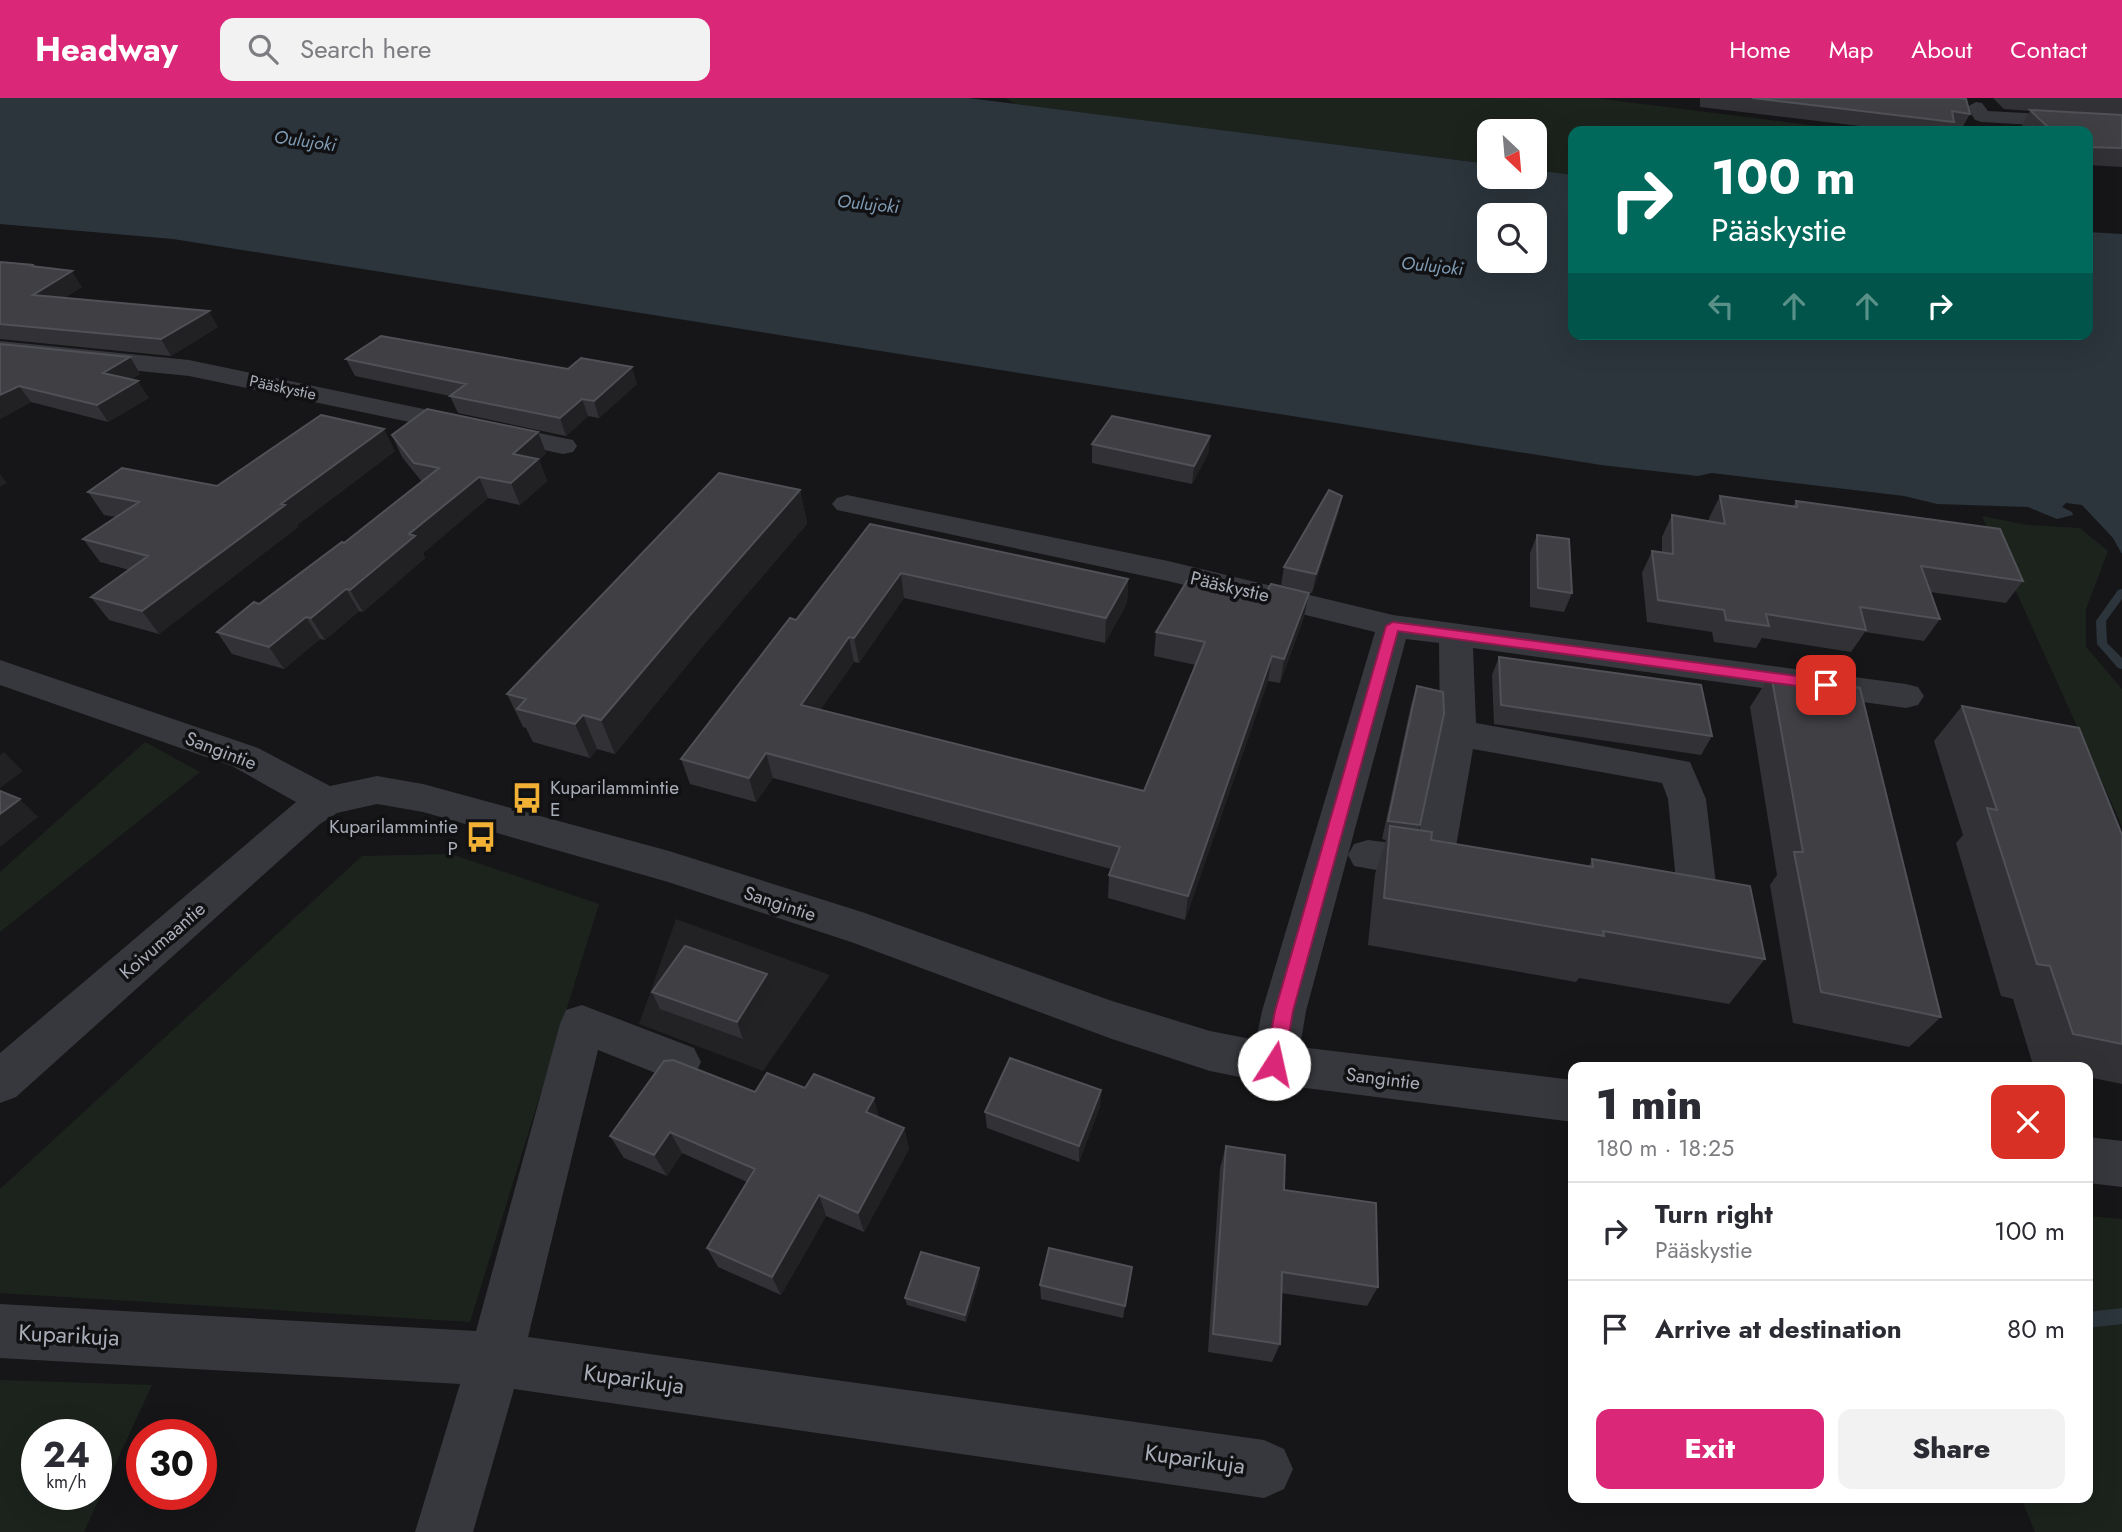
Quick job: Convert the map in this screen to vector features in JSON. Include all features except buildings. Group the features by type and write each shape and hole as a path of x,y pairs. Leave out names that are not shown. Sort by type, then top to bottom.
{"street":[{"path":"1952,104 1975,102 1982,116 2122,124"},
{"name":"Pääskystie","path":"0,349 188,368 563,446"},
{"name":"Pääskystie","path":"847,504 1168,571 1393,626 1906,696"},
{"path":"1274,1064 1284,1011 1393,626"},
{"path":"1432,864 1458,733 1456,635"},
{"name":"Sangintie","path":"0,672 245,757 326,801 377,790 423,798 669,867 862,929 1125,1024 1210,1051 1274,1064 1568,1100"},
{"path":"1458,733 1677,772 1687,799 1698,901 1632,892"},
{"name":"Koivumaantie","path":"0,1082 277,838 326,801"},
{"path":"1368,855 1472,869"},
{"path":"444,1532 495,1359 582,1024 678,1062"},
{"path":"2093,1161 2122,1164"},
{"name":"Kuparikuja","path":"0,1331 495,1359 1264,1469"}],"shaded area":[{"path":"1005,98 1595,98 1817,126 1568,126 1568,174 1547,172 1547,119 1477,119 1477,162 1016,104"},
{"path":"1982,516 2027,525 2080,528 2108,551 2086,609 2086,647 2122,689 2122,826"},
{"path":"145,742 200,772 0,932 0,872"},
{"path":"451,854 599,904 470,1322 0,1293 0,1189 362,856"},
{"path":"676,919 830,975 763,1071 639,1024"},
{"path":"2093,1216 2122,1219 2122,1532 2035,1532 2023,1503 2093,1503"},
{"path":"0,1380 152,1385 136,1419 126,1419 126,1441 112,1471 112,1419 21,1419 21,1510 94,1510 84,1532 0,1532"}],"water":[{"name":"Oulujoki","path":"0,98 968,98 1477,162 1477,189 1547,189 1547,172 1568,174 1568,340 2093,340 2093,232 2122,234 2122,554 2113,538 2082,505 2066,503 2062,507 2073,515 2057,519 2028,507 1937,504 1904,496 1712,473 1698,476 1601,465 173,239 0,224"}],"waterway":[{"path":"2122,592 2101,621 2102,644 2122,665"},
{"path":"2093,1319 2122,1316"}],"place":[{"name":"Kuparilammintie E","path":"527,798"},
{"name":"Kuparilammintie P","path":"481,837"}],"route":[{"path":"1274,1064 1284,1011 1393,626 1826,685"}]}
